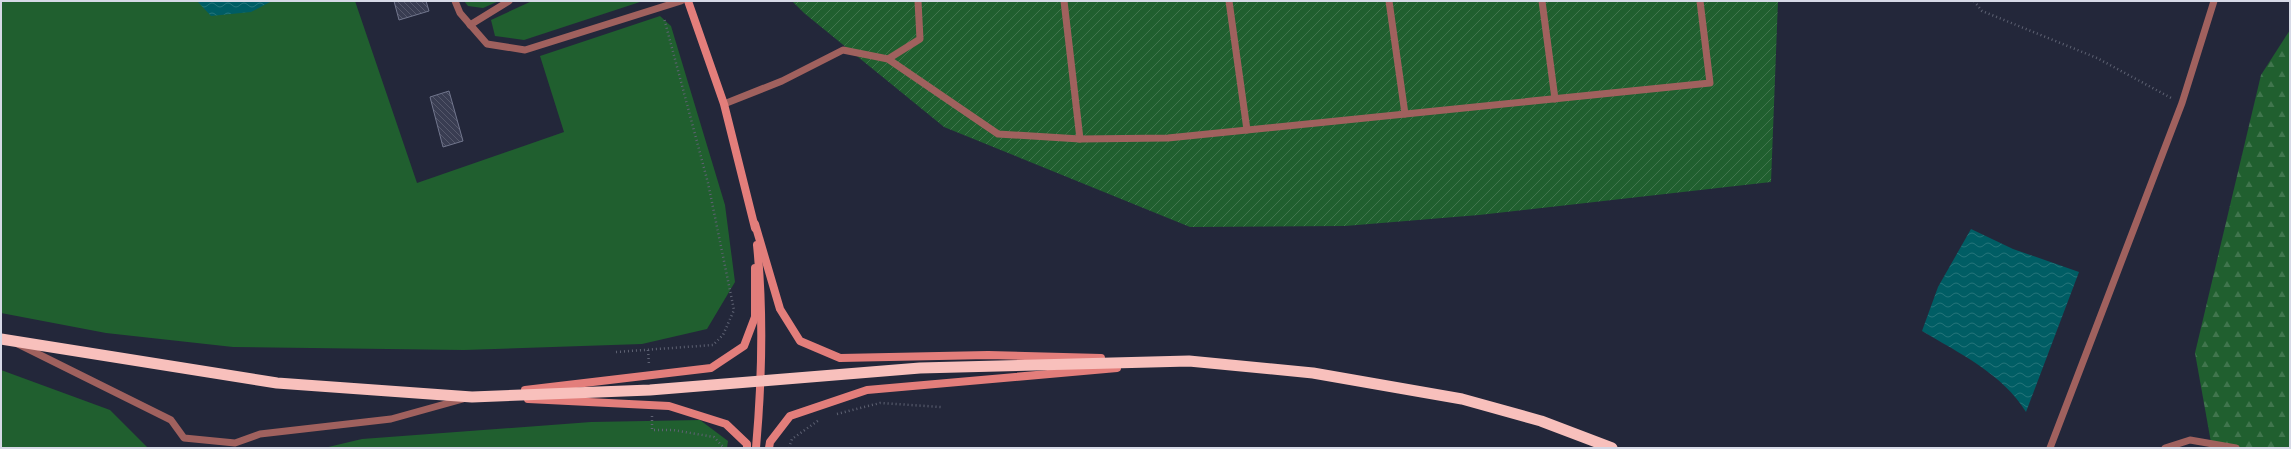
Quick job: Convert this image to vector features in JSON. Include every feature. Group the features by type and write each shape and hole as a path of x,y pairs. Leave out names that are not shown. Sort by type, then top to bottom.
{"highway":[{"path":"1,339 277,383 472,397 650,390 762,383 920,368 1190,361 1312,373 1462,399 1542,421 1612,448"}],"main road":[{"path":"688,1 724,104 755,224 780,309 800,341 840,358 988,355 1190,361"},
{"path":"755,224 762,296 762,383 756,448"},
{"path":"472,397 711,368 744,346 755,317 755,224"},
{"path":"769,448 770,442 790,416 867,390 1190,361"},
{"path":"472,397 669,406 726,424 747,444 747,448"}],"lane":[{"path":"455,1 460,13 487,44 525,50 681,1"},
{"path":"470,25 509,1"},
{"path":"888,59 920,39 918,1"},
{"path":"1064,1 1080,140"},
{"path":"1229,1 1247,130"},
{"path":"1389,1 1405,114"},
{"path":"1542,1 1555,99"},
{"path":"724,104 782,81 842,50 888,59 998,134 1080,140 1168,138 1710,83 1700,1"},
{"path":"2050,448 2182,104 2214,1"},
{"path":"14,342 171,420 184,438 235,443 260,434 391,419 472,397"},
{"path":"2165,448 2190,440 2236,448"}],"path":[{"path":"1974,1 1982,11 2097,58 2182,104"},
{"path":"616,352 713,345 724,335 734,310 708,184 666,28 662,7"},
{"path":"836,414 880,404 941,407"},
{"path":"789,448 792,439 821,418"}],"green space":[{"path":"1,1 355,1 417,183 564,132 540,56 660,16 671,26 725,205 735,282 707,329 642,344 464,350 233,347 106,333 1,313"},
{"path":"464,1 499,1 483,8 468,6"},
{"path":"532,1 643,1 524,40 495,36 491,20"},
{"path":"792,1 1778,1 1771,182 1479,215 1345,226 1190,227 944,127 804,13"},
{"path":"2290,30 2290,448 2212,448 2195,353 2261,75"},
{"path":"1,370 110,410 148,448 1,448"},
{"path":"700,420 728,441 727,448 324,448 362,439 591,422"}],"water":[{"path":"197,1 272,1 251,12 211,16"},
{"path":"1971,229 2013,249 2079,272 2026,412 2005,386 1993,375 1965,356 1922,331 1938,287"}],"building":[{"path":"394,1 426,1 429,11 399,20"},
{"path":"449,91 463,141 443,147 430,97"}]}
